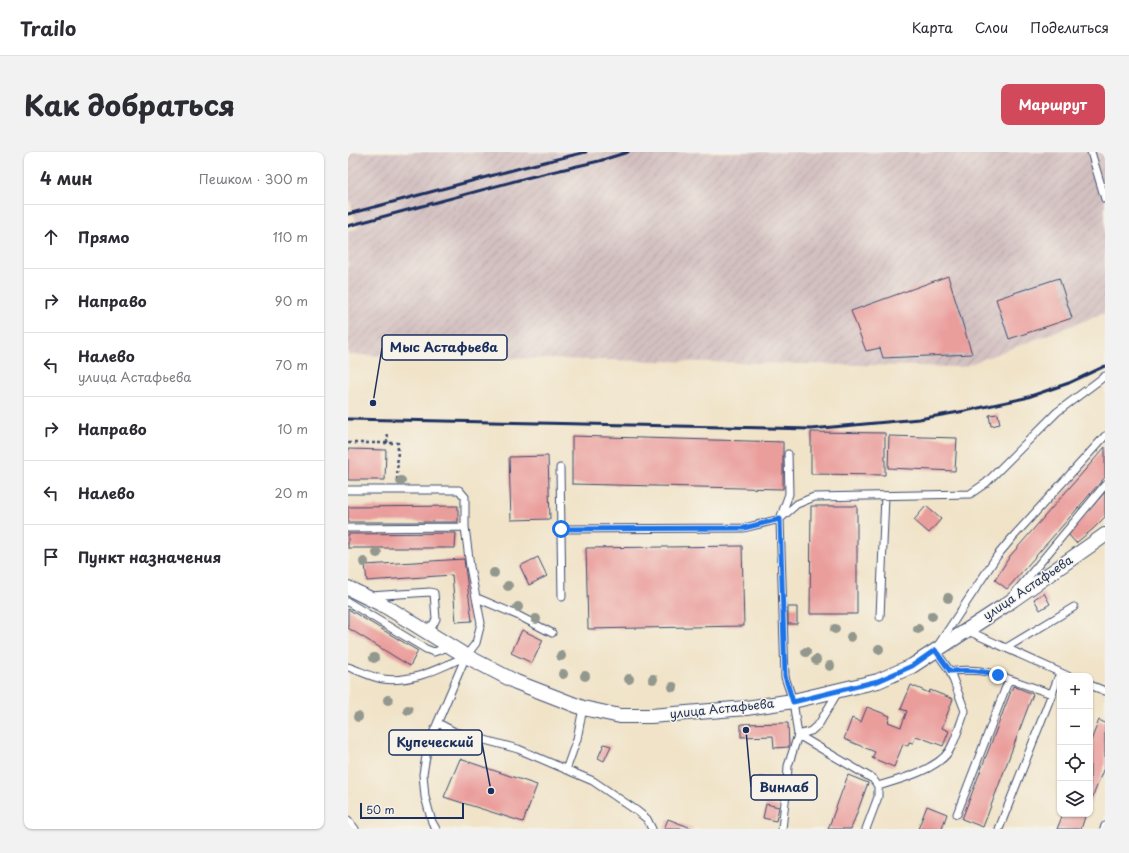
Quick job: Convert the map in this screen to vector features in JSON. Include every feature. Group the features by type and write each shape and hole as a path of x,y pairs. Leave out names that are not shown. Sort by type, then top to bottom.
{"street":[{"name":"улица Астафьева","path":"348,588 385,606 466,656 516,682 583,708 620,716 651,716 746,708 793,702 878,681 912,666 965,630 1004,606 1105,535"}],"lane":[{"path":"1091,152 1105,199"},
{"path":"561,529 744,528 780,519 797,504 814,497 970,494 986,483 1057,412 1105,376"},
{"path":"878,786 925,770 938,762 948,752 965,711 950,671 935,650 997,556 1105,436"},
{"path":"782,829 788,766 798,735 793,702 785,676 780,519 788,494 788,454"},
{"path":"560,468 562,597"},
{"path":"1004,606 1105,485"},
{"path":"348,490 459,490 465,497 465,527 470,567 481,623 476,643 466,656 428,745 423,774 425,797 432,822 436,829"},
{"path":"880,617 884,496"},
{"path":"348,528 465,527"},
{"path":"366,597 430,592 434,593 436,619 433,625 423,630"},
{"path":"477,598 518,615 552,633"},
{"path":"348,602 426,649 434,652 451,646"},
{"path":"1006,648 1074,607"},
{"path":"965,630 1060,673"},
{"path":"348,666 383,679 411,678 433,672 466,656"},
{"path":"950,671 972,669 985,671 1052,694"},
{"path":"957,814 1009,679"},
{"path":"999,829 1057,681"},
{"path":"1093,686 1105,691"},
{"path":"798,735 811,731 818,724 838,690"},
{"path":"566,770 577,739 583,708"},
{"path":"438,723 455,732 518,749 593,781 647,819 652,829"},
{"path":"798,735 873,779 878,786 878,797 866,829"},
{"path":"761,781 787,784"},
{"path":"348,820 355,829"}],"path":[{"path":"387,443 388,432"},
{"path":"348,443 398,443 397,490"}],"shaded area":[{"path":"348,152 1105,152 1105,313 962,367 348,355 348,231 358,228 348,195"}],"building":[{"path":"948,276 972,354 883,358 880,348 866,351 851,311"},
{"path":"1059,278 1072,318 1009,339 996,299"},
{"path":"998,414 1000,424 991,426 989,415"},
{"path":"811,432 885,433 885,475 811,474"},
{"path":"572,436 783,442 783,489 572,484"},
{"path":"889,436 957,438 955,471 888,468"},
{"path":"1105,447 1105,477 1007,589 995,580 1010,556"},
{"path":"348,449 386,450 385,480 348,480"},
{"path":"548,456 550,519 511,520 509,457"},
{"path":"1105,492 1105,517 1076,543 1068,534"},
{"path":"458,506 458,522 348,522 348,507"},
{"path":"811,506 857,506 857,614 810,614"},
{"path":"926,506 941,519 929,533 914,520"},
{"path":"456,533 455,548 348,548 348,534"},
{"path":"742,546 744,626 588,629 586,548"},
{"path":"538,557 547,576 529,585 520,566"},
{"path":"464,559 472,621 456,622 452,575 367,581 365,565"},
{"path":"1044,593 1050,604 1040,610 1034,599"},
{"path":"788,607 797,607 797,624 788,624"},
{"path":"348,609 418,651 410,666 348,628"},
{"path":"522,630 543,640 532,663 511,653"},
{"path":"911,685 929,693 930,690 953,699 942,728 949,731 943,746 916,736 913,743 909,742 908,746 903,744 894,767 872,758 875,752 844,739 852,718 861,722 867,707 890,716 888,722 901,727 907,711 901,709"},
{"path":"1013,686 1033,694 983,827 962,819"},
{"path":"1099,720 1105,723 1105,765 1093,796 1093,745 1093,735"},
{"path":"788,723 789,747 774,748 773,736 741,737 741,724"},
{"path":"604,744 611,746 604,761 598,758"},
{"path":"460,759 537,785 523,822 444,797"},
{"path":"848,775 868,783 851,829 828,829"},
{"path":"766,804 779,807 776,821 763,818"},
{"path":"927,806 947,814 942,829 918,829"},
{"path":"1062,817 1085,817 1081,829 1057,829"},
{"path":"668,819 694,829 664,829"}],"railway":[{"path":"348,214 586,152"},
{"path":"348,226 526,178 599,161 628,152"},
{"path":"348,419 811,429 919,419 965,411 1025,398 1069,383 1105,366"}],"place":[{"name":"Мыс Астафьева","path":"373,403"},
{"name":"Винлаб","path":"746,730"},
{"name":"Купеческий","path":"491,791"}],"route":[{"path":"561,529 744,528 780,519 785,676 793,702 878,681 912,666 935,650 950,671 972,669 998,675"}]}
